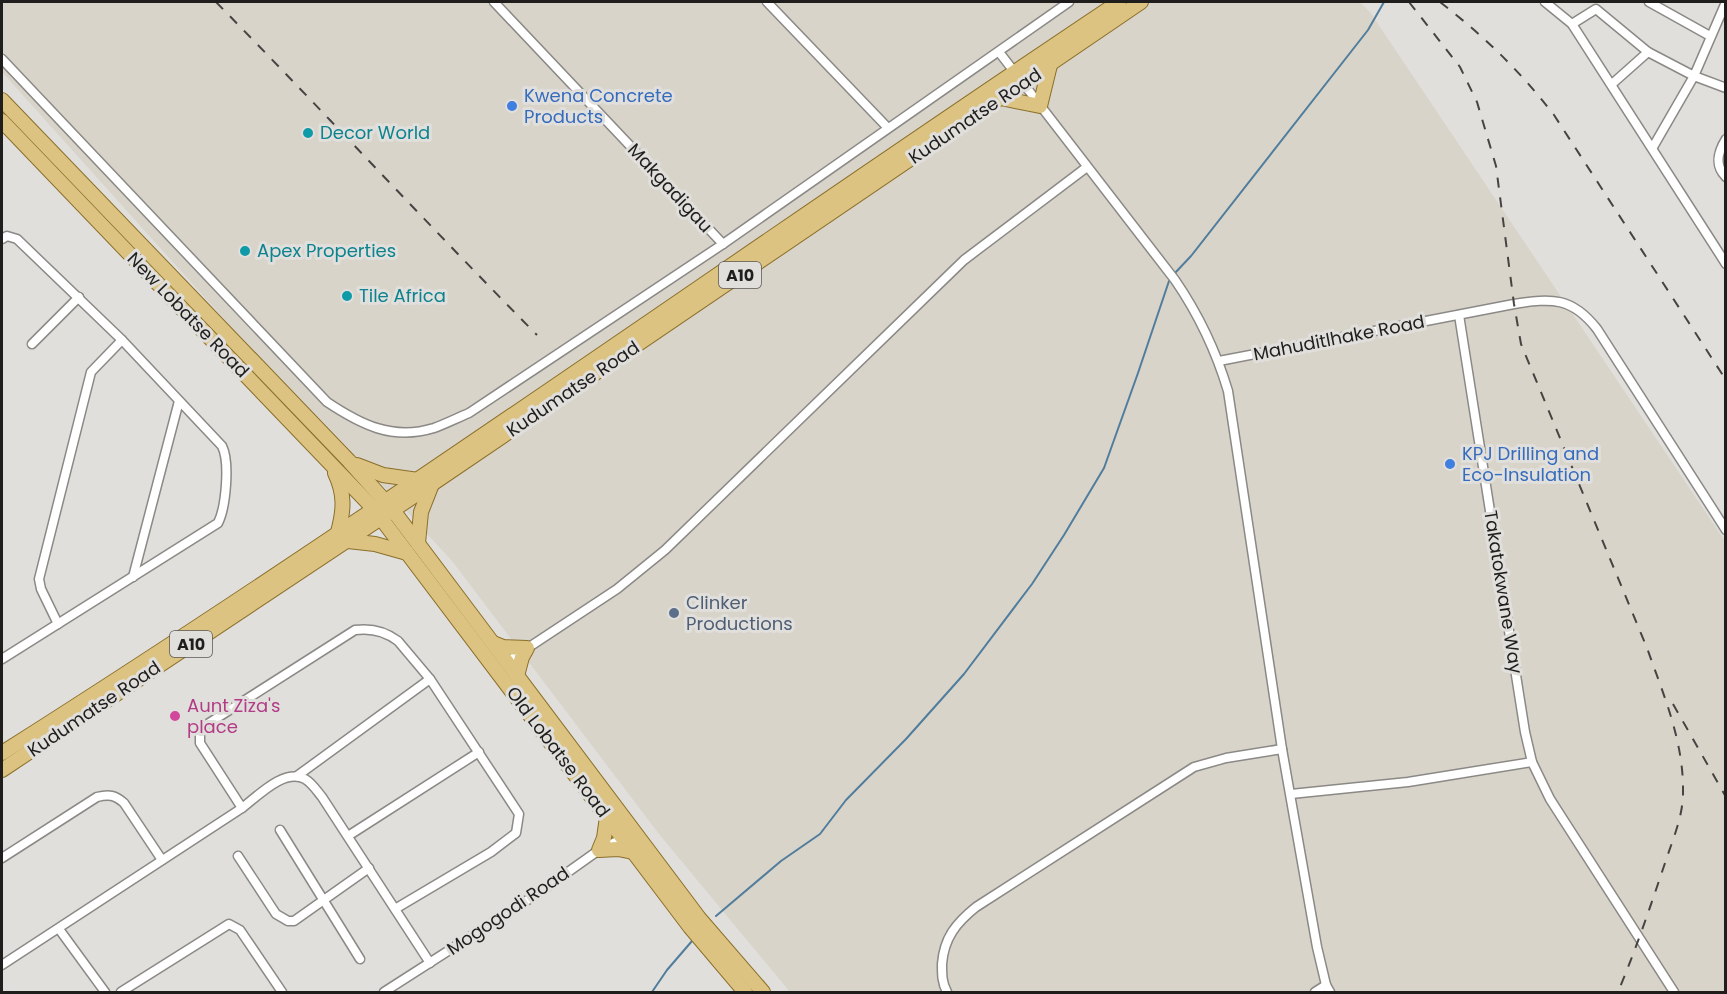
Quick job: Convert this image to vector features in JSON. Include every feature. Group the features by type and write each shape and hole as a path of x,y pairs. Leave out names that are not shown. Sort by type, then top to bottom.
{"main road":[{"name":"Kudumatse Road","path":"383,509 432,484 1050,65 1119,2"},
{"name":"Kudumatse Road","path":"2,770 383,509 418,480 1013,71 1141,2"},
{"path":"1001,98 1040,106 1050,65"},
{"path":"2,100 349,461 383,509 418,543 493,644 501,665 517,675 628,835"},
{"name":"New Lobatse Road","path":"2,121 331,465 383,509"},
{"path":"349,461 383,475 418,480"},
{"path":"331,465 340,483 344,501 343,536 407,553"},
{"path":"418,543 421,512 432,484"},
{"name":"Old Lobatse Road","path":"383,509 407,553 501,665 608,817 628,835 763,993"},
{"name":"Kudumatse Road","path":"2,753 343,536"},
{"path":"493,644 527,648 517,675"},
{"path":"608,817 604,838 599,849 633,852"},
{"name":"Old Lobatse Road","path":"628,835 633,852 690,927 745,993"}],"street":[{"name":"Makgadigau","path":"494,2 723,244"},
{"path":"767,2 888,128"},
{"path":"2,59 327,402 375,429 404,432 432,429 469,413 723,244 1069,2"},
{"path":"1545,2 1572,24 1723,252 1725,264"},
{"path":"1648,2 1710,36"},
{"path":"1653,147 1694,76 1725,2"},
{"path":"1572,24 1598,5 1648,52 1694,76 1725,88"},
{"path":"999,52 1175,280 1206,330 1219,361 1228,391 1282,749 1317,947 1328,989 1315,993"},
{"path":"1612,84 1648,52"},
{"path":"1725,139 1718,159 1721,172 1725,177"},
{"path":"501,665 617,589 665,550 964,260 1087,167"},
{"path":"2,239 10,236 17,239 79,297 179,400 225,452 223,511 218,523 2,659"},
{"path":"32,344 79,297"},
{"name":"Mahuditlhake Road","path":"1219,361 1459,315 1547,300 1561,301 1587,316 1725,530"},
{"name":"Takatokwane Way","path":"1459,315 1525,732 1532,762 1550,799 1578,845 1674,993"},
{"path":"58,624 41,589 39,579 91,372 122,340"},
{"path":"132,577 179,400"},
{"path":"242,808 200,743 200,733 206,725 354,630 366,629 392,636 430,680 519,814 516,833 491,852 395,909"},
{"path":"2,965 242,808 280,780 297,776 430,680"},
{"path":"947,993 942,981 943,953 948,937 959,921 976,908 1194,767 1226,758 1282,749"},
{"path":"348,836 479,752"},
{"path":"1291,794 1408,782 1532,762"},
{"path":"297,776 307,780 322,796 430,963"},
{"path":"2,858 97,797 109,794 124,803 162,860"},
{"path":"280,830 360,959"},
{"name":"Mogogodi Road","path":"384,993 537,894 599,849 628,835"},
{"path":"238,856 276,914 282,919 294,921 369,868"},
{"path":"121,993 229,924 240,930 277,991"},
{"path":"59,928 105,993"}],"shaded area":[{"path":"2,2 1360,2 1370,12 1725,541 1725,992 790,992 659,834 452,561 335,434 233,329 2,72"}],"waterway":[{"path":"1175,273 1191,256 1368,30 1384,2"},
{"path":"716,916 781,861 820,834 846,800 906,739 964,674 1032,584 1104,468 1169,281"},
{"path":"652,992 692,941"}],"railway":[{"path":"216,2 537,335"},
{"path":"1409,2 1460,67 1477,102 1496,166 1521,344 1647,648 1677,737 1683,802 1643,927 1618,992"},
{"path":"1440,2 1501,55 1554,115 1726,380"},
{"path":"1673,704 1726,797"}],"place":[{"name":"Kwena Concrete Products","path":"512,106"},
{"name":"Decor World","path":"308,133"},
{"name":"Apex Properties","path":"245,251"},
{"name":"Tile Africa","path":"347,296"},
{"name":"KPJ Drilling and Eco-Insulation","path":"1450,464"},
{"name":"Clinker Productions","path":"674,613"},
{"name":"Aunt Ziza's place","path":"175,716"}]}
